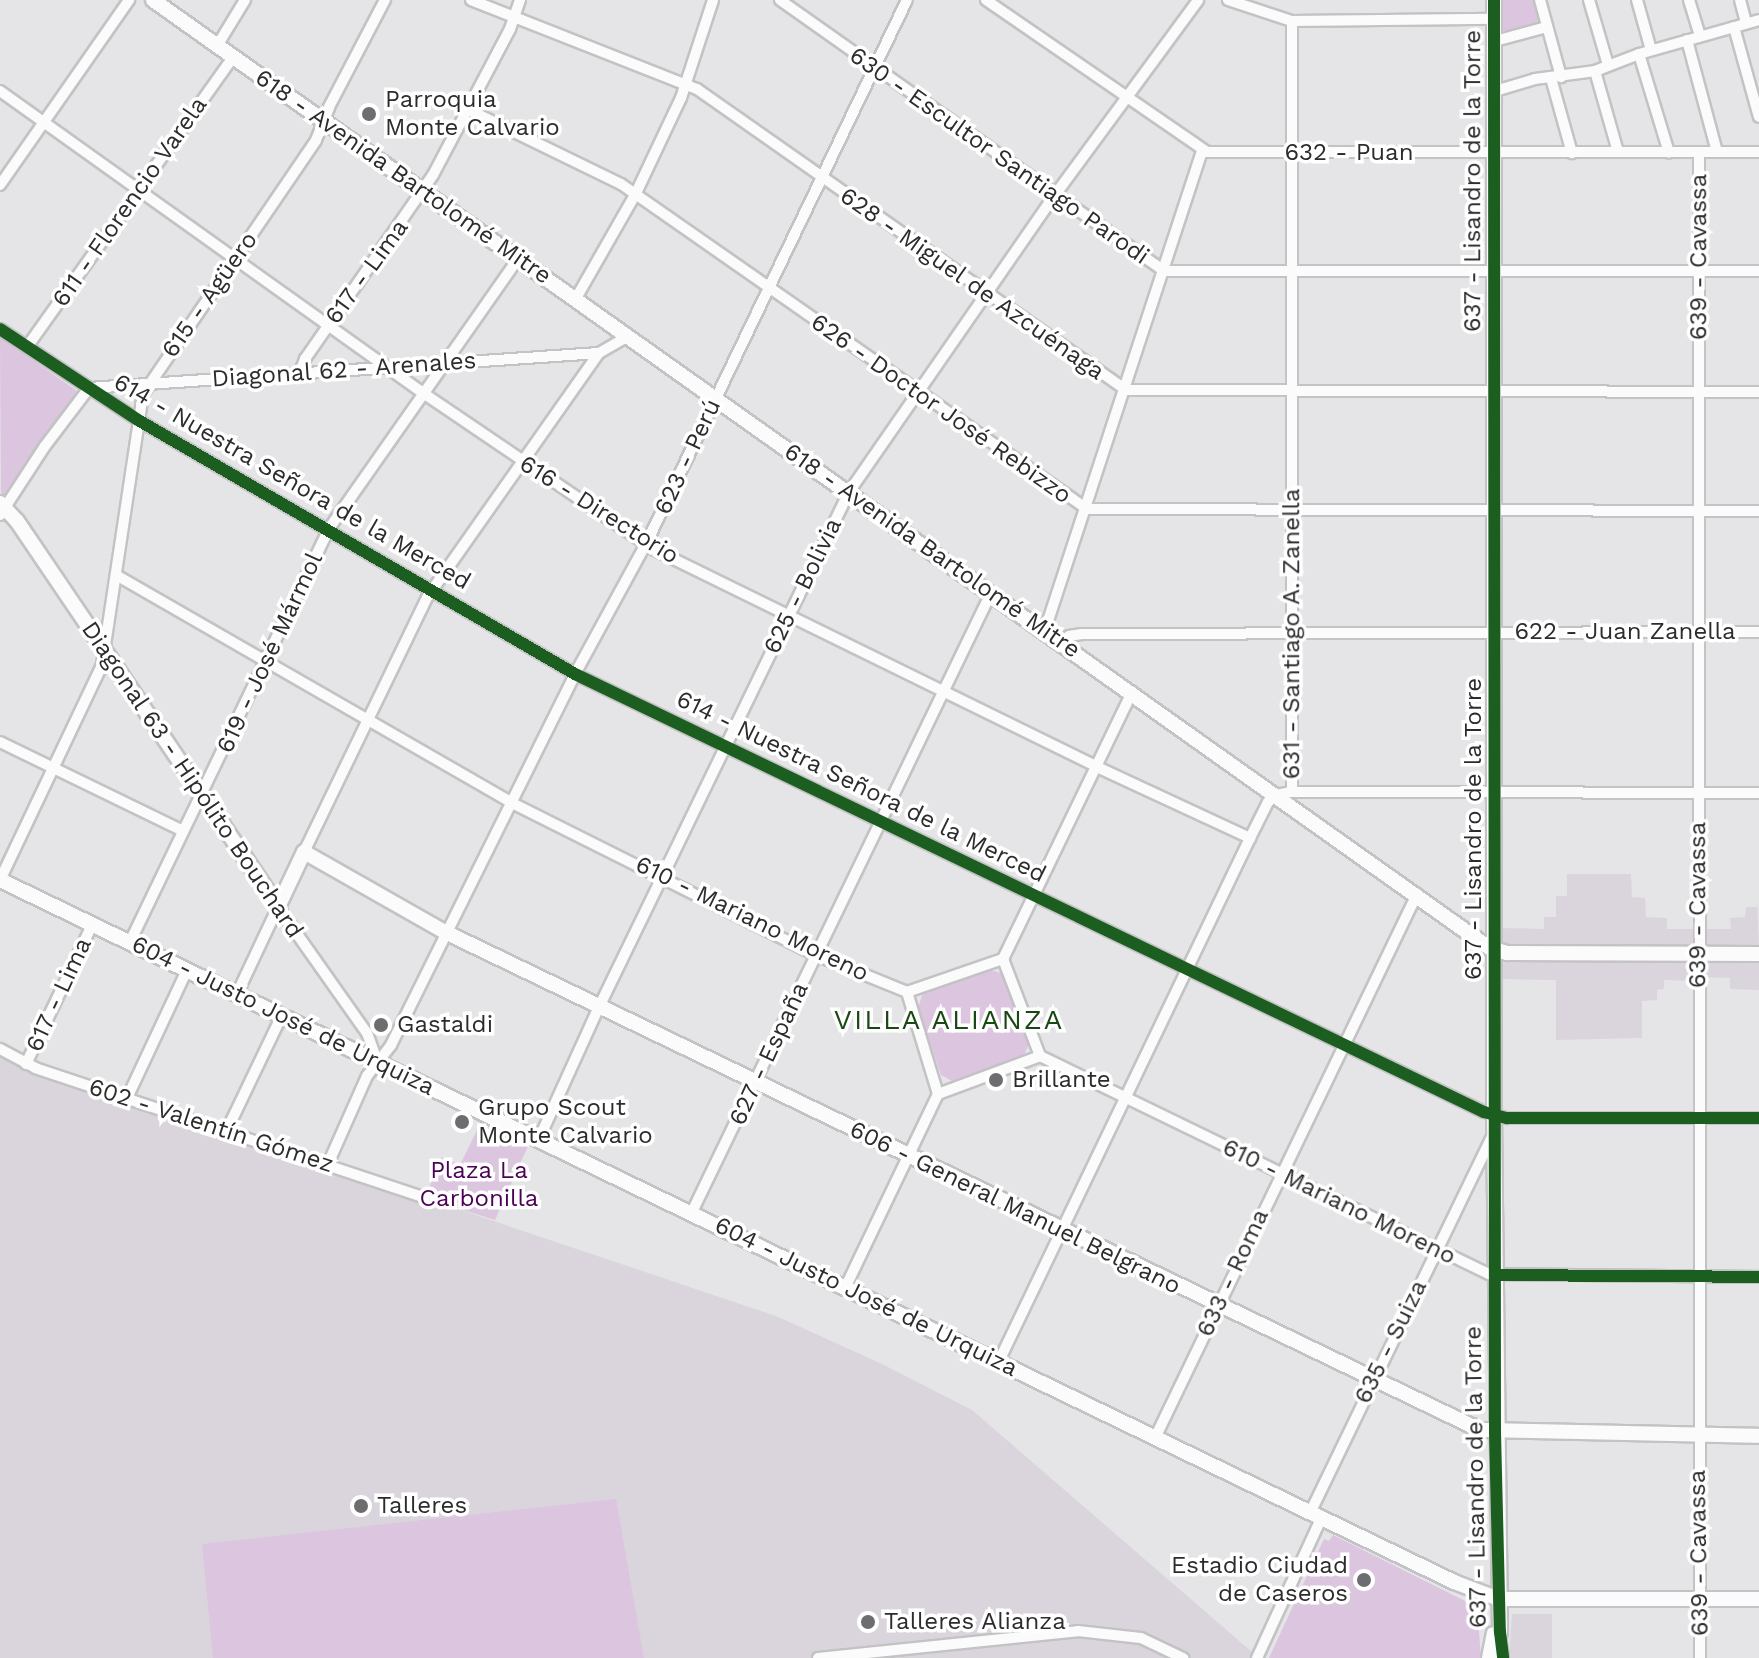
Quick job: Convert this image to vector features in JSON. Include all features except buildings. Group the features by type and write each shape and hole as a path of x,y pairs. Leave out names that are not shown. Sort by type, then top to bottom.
{"main road":[{"name":"618 - Avenida Bartolomé Mitre","path":"153,0 1495,951"},
{"name":"637 - Lisandro de la Torre","path":"1494,0 1494,1116 1499,1599 1495,1657"},
{"name":"Diagonal 63 - Hipólito Bouchard","path":"1,508 203,794 278,907"},
{"path":"278,907 304,852"},
{"name":"606 - General Manuel Belgrano","path":"304,852 445,932 1480,1430 1495,1433 1759,1436"},
{"name":"604 - Justo José de Urquiza","path":"0,880 1454,1582 1499,1599 1759,1599"},
{"path":"1495,951 1759,954"},
{"path":"1454,1582 1489,1605 1496,1632"}],"street":[{"path":"0,185 129,0"},
{"path":"217,46 245,0"},
{"name":"615 - Agüero","path":"0,880 105,653 138,420 147,385 316,140 329,107 385,0"},
{"name":"628 - Miguel de Azcuénaga","path":"471,0 687,84 1126,390 1759,392"},
{"name":"617 - Lima","path":"300,372 329,325 424,191 469,110 520,0"},
{"path":"575,300 636,193 687,84 713,0"},
{"name":"630 - Escultor Santiago Parodi","path":"780,0 1164,271 1759,271"},
{"name":"623 - Perú","path":"328,1164 367,1076 391,1045 575,674 646,544 907,0"},
{"path":"986,0 1202,151 1045,630"},
{"name":"625 - Bolivia","path":"539,1139 599,1007 849,492 1055,195 1198,0"},
{"path":"1228,0 1246,3 1292,21 1495,19"},
{"path":"1540,0 1572,153"},
{"path":"1589,0 1608,65"},
{"path":"1637,0 1651,50"},
{"path":"1689,0 1700,36"},
{"path":"1740,0 1746,23"},
{"path":"1495,91 1595,71 1651,50 1759,20"},
{"name":"631 - Santiago A. Zanella","path":"999,1361 1268,802 1276,795 1292,792 1292,21"},
{"path":"1495,41 1547,27"},
{"path":"1734,27 1759,117"},
{"path":"1687,40 1717,152"},
{"path":"1639,54 1669,153"},
{"name":"611 - Florencio Varela","path":"27,347 233,57"},
{"path":"1595,71 1618,152"},
{"name":"616 - Directorio","path":"0,91 521,462 646,544 1097,767 1250,838"},
{"name":"626 - Doctor José Rebizzo","path":"469,110 610,177 636,193 917,393 1087,509 1759,511"},
{"name":"632 - Puan","path":"1202,151 1759,152"},
{"name":"639 - Cavassa","path":"1699,153 1697,1118 1700,1658"},
{"name":"619 - José Mármol","path":"130,942 328,530 518,259"},
{"name":"614 - Nuestra Señora de la Merced","path":"0,329 138,420 575,674 1494,1116 1759,1118"},
{"path":"304,852 432,589 599,353 629,336"},
{"name":"Diagonal 62 - Arenales","path":"89,388 447,361 599,353"},
{"path":"1,508 89,388"},
{"name":"610 - Mariano Moreno","path":"116,575 510,802 816,955 907,992"},
{"name":"627 - España","path":"692,1212 991,593"},
{"name":"622 - Juan Zanella","path":"1063,643 1069,636 1082,634 1759,632"},
{"path":"846,1286 938,1094 907,992 1003,959 1132,692"},
{"path":"0,742 183,831"},
{"path":"1292,792 1759,793"},
{"name":"633 - Roma","path":"1155,1438 1417,894"},
{"path":"237,994 278,907"},
{"name":"Diagonal 63 - Hipólito Bouchard","path":"278,907 367,1033 377,1061"},
{"name":"617 - Lima","path":"26,1064 92,925"},
{"path":"938,1094 1040,1056 1003,959"},
{"path":"127,1098 187,970"},
{"path":"227,1130 282,1015"},
{"name":"602 - Valentín Gómez","path":"0,1049 26,1064 425,1198"},
{"name":"610 - Mariano Moreno","path":"1040,1056 1280,1175 1495,1275 1759,1277"},
{"name":"635 - Suiza","path":"1257,1657 1373,1380 1495,1132"},
{"path":"818,1658 1078,1631 1132,1635 1183,1658"}],"shaded area":[{"path":"1567,874 1631,874 1632,897 1645,898 1646,917 1667,918 1667,929 1694,929 1695,944 1689,947 1513,947 1502,943 1500,928 1544,929 1544,917 1556,917 1556,896 1567,896"},
{"path":"1757,897 1759,950 1709,950 1704,945 1704,929 1731,929 1730,918 1745,917 1746,907 1757,907"},
{"path":"1510,959 1691,960 1693,981 1664,980 1664,989 1657,990 1657,1000 1642,1001 1642,1038 1556,1040 1556,980 1503,979 1502,964"},
{"path":"1759,961 1759,990 1730,989 1730,978 1702,977 1704,962"},
{"path":"0,1049 26,1064 776,1316 882,1364 972,1410 1259,1658 0,1658"},
{"path":"1512,1614 1552,1614 1552,1658 1509,1658"}],"green space":[{"path":"1503,0 1536,0 1543,23 1507,33 1503,30"},
{"path":"0,337 77,391 9,494 1,497"},
{"path":"987,969 1004,974 1029,1044 1024,1055 952,1081 941,1075 918,1008 923,993"},
{"name":"Plaza La Carbonilla","path":"480,1124 528,1146 495,1220 425,1198 442,1157 460,1165"},
{"path":"616,1499 644,1658 213,1658 202,1544"},
{"name":"Estadio Ciudad de Caseros","path":"1333,1535 1477,1607 1481,1658 1269,1658 1324,1539 1329,1541"}],"cycle path":[{"path":"1494,0 1495,1433 1503,1658"},
{"path":"0,329 138,420 575,674 1484,1112 1507,1118 1759,1118"},
{"path":"1495,1275 1759,1277"}],"place":[{"name":"Parroquia Monte Calvario","path":"369,114"},
{"name":"Gastaldi","path":"381,1025"},
{"name":"Brillante","path":"996,1080"},
{"name":"Grupo Scout Monte Calvario","path":"462,1122"},
{"name":"Talleres","path":"361,1506"},
{"name":"Estadio Ciudad de Caseros","path":"1364,1580"},
{"name":"Talleres Alianza","path":"868,1622"}],"district":[{"name":"VILLA ALIANZA","path":"949,1020"}]}
